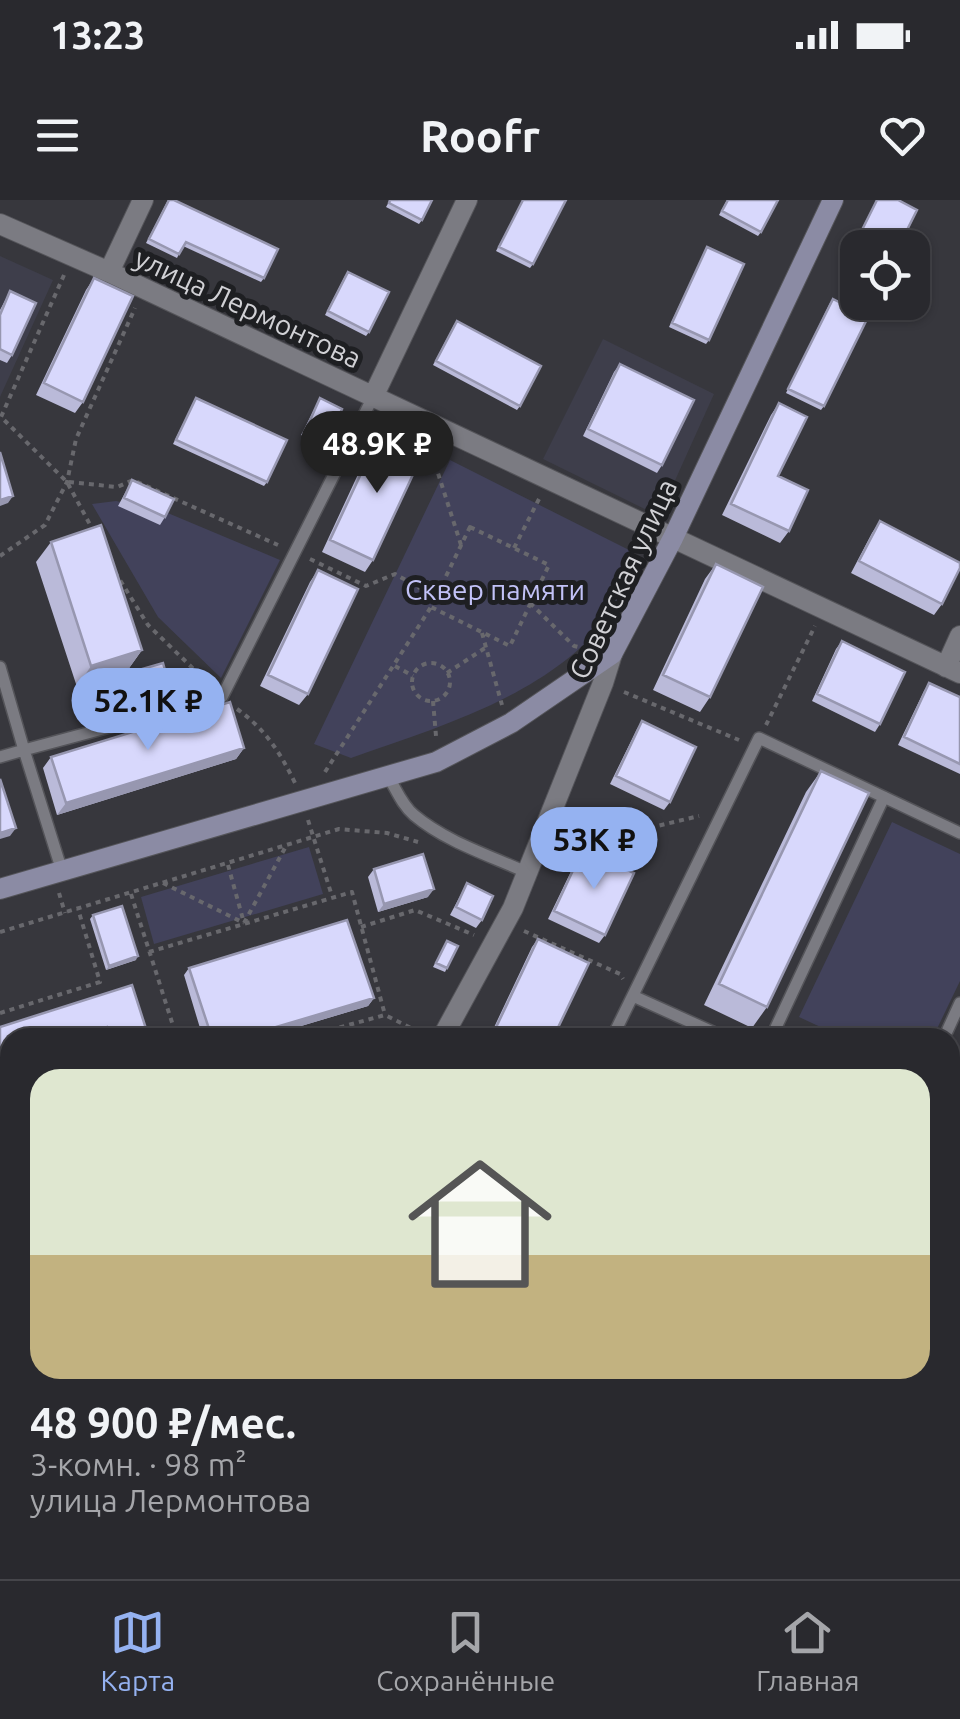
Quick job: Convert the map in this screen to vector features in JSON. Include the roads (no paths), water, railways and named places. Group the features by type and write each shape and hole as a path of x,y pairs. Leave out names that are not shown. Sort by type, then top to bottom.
{"street":[{"path":"109,272 143,200"},
{"path":"372,397 467,200"},
{"name":"Советская улица","path":"448,1028 496,944 526,878 612,654 673,538 833,200"},
{"name":"улица Лермонтова","path":"0,224 953,670"},
{"path":"953,670 960,636"},
{"path":"0,889 436,762 512,723 612,654"}],"lane":[{"path":"0,758 222,698 372,397"},
{"path":"0,667 62,871"},
{"path":"617,1028 759,738 960,833"},
{"path":"388,776 415,816 526,878"},
{"path":"776,1028 884,798"},
{"path":"633,996 704,1028"},
{"path":"949,1028 960,1003"}],"park label":[{"name":"Сквер памяти","path":"495,590"}]}
